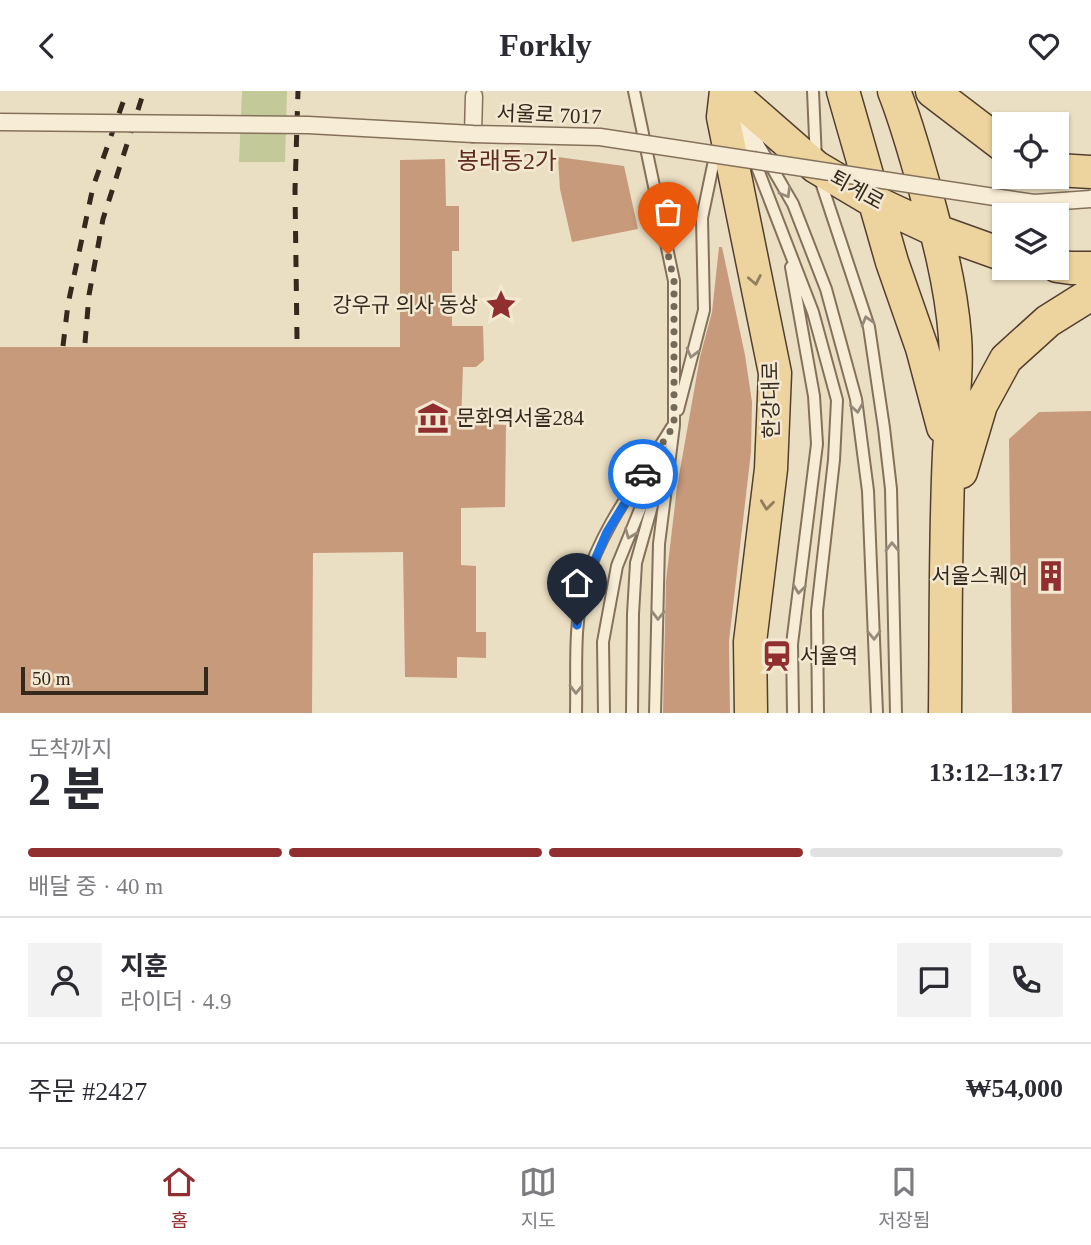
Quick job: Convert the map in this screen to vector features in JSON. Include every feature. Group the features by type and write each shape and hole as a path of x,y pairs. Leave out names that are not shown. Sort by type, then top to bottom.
{"main road":[{"path":"843,91 892,262 922,348 949,452"},
{"path":"894,91 903,113 937,231 947,277 955,337 956,370 947,517 946,713"},
{"path":"932,91 992,137"},
{"name":"퇴계로","path":"727,96 817,167 875,202 937,231 992,251"},
{"name":"한강대로","path":"727,96 775,373 771,469 750,642 751,713"},
{"path":"1069,171 1091,172"},
{"path":"1069,268 1091,268"},
{"path":"947,517 981,405 1006,359 1048,321 1091,294"}],"street":[{"path":"473,134 474,96"},
{"name":"서울로 7017","path":"0,122 308,125 473,134 600,137 1034,203 1091,199"}],"lane":[{"path":"634,91 674,281 674,425 659,544 655,713"},
{"path":"813,91 817,167 869,327 884,428 891,489 896,713"},
{"path":"632,713 636,563 704,310 702,218 727,96"},
{"path":"727,96 813,312 837,400 834,460 817,611 818,713"},
{"path":"727,96 793,204 826,289 856,399 868,491 877,713"},
{"path":"782,231 813,384 817,444 792,645 793,713"},
{"path":"576,713 577,625 585,583 607,532 674,425"},
{"path":"604,713 603,642 617,566 674,425"}],"green space":[{"path":"242,91 287,91 285,162 239,162"}],"building":[{"path":"558,157 624,166 638,229 572,242 560,189"},
{"path":"445,159 446,206 459,206 459,251 452,251 452,326 483,326 484,360 476,367 463,367 461,423 506,425 505,507 461,508 461,565 476,566 476,632 486,632 486,658 457,657 457,678 405,677 403,552 313,553 312,713 0,713 0,347 400,347 400,160"},
{"path":"719,247 722,247 745,355 752,402 751,452 729,641 730,713 663,713 666,581 677,487 700,357 712,312"},
{"name":"서울스퀘어","path":"1091,411 1091,713 1012,713 1009,439 1039,412"}],"railway":[{"path":"63,346 68,304 93,187 127,91"},
{"path":"85,343 89,295 103,219 144,91"},
{"path":"297,339 295,190 298,91"}],"way so far":[{"path":"643,474 674,425 674,281 668,254"}],"place":[{"name":"강우규 의사 동상","path":"501,305"},
{"name":"문화역서울284","path":"433,418"},
{"name":"서울스퀘어","path":"1051,576"},
{"name":"서울역","path":"777,656"}],"district":[{"name":"봉래동2가","path":"507,161"}],"route":[{"path":"577,625 585,583 607,532 643,474"}]}
